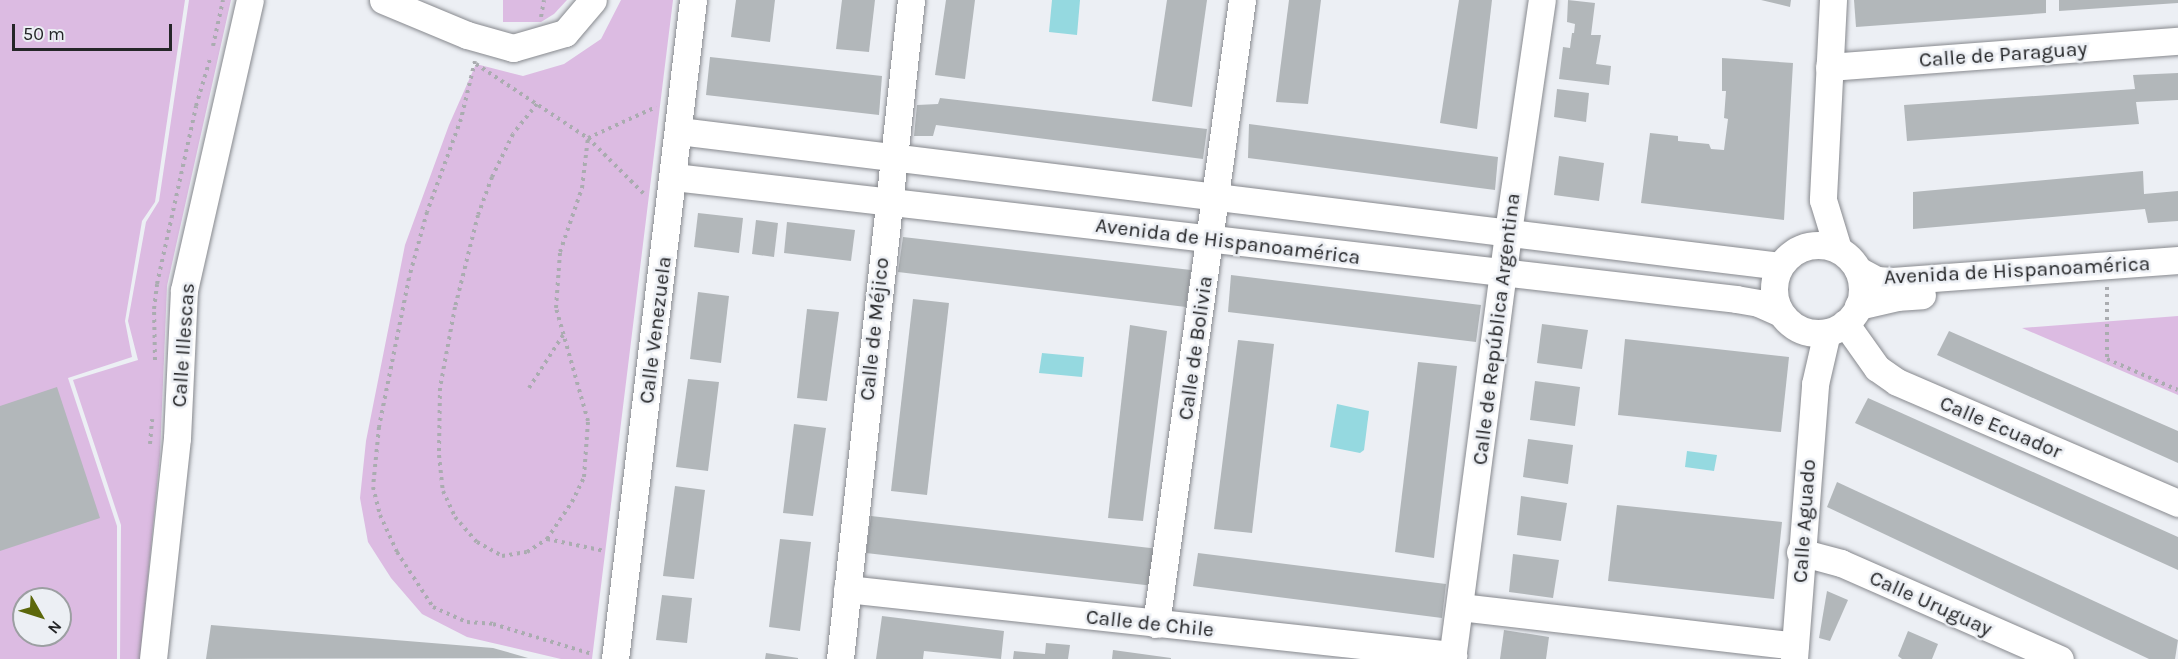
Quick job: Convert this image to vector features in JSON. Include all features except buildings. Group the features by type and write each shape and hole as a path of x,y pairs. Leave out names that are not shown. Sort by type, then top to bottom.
{"street":[{"name":"Calle Illescas","path":"153,659 177,438 184,290 250,0"},
{"path":"383,0 467,35 513,48 566,33 593,0"},
{"name":"Calle Venezuela","path":"604,656 674,177 693,0"},
{"name":"Calle de Méjico","path":"840,659 911,0"},
{"name":"Calle de Bolivia","path":"1156,624 1242,0"},
{"name":"Calle de República Argentina","path":"1452,657 1508,232 1542,0"},
{"path":"1833,0 1823,200 1838,249"},
{"name":"Calle de Paraguay","path":"1829,67 2178,41"},
{"name":"Avenida de Hispanoamérica","path":"679,131 1508,232 1789,257"},
{"name":"Avenida de Hispanoamérica","path":"674,177 1736,299 1758,303 1789,321"},
{"path":"1789,257 1825,245 1838,249 1849,258 1858,270 1862,288 1843,320 1812,333 1789,321 1773,289 1789,257 1823,200"},
{"name":"Avenida de Hispanoamérica","path":"1858,270 1877,280 1892,281 2178,260"},
{"name":"Avenida de Hispanoamérica","path":"1843,320 1896,297 2178,278"},
{"name":"Calle Aguado","path":"1815,384 1843,320"},
{"name":"Calle Ecuador","path":"1843,320 1877,368 1897,382 2178,503"},
{"name":"Calle Aguado","path":"1789,321 1807,350 1815,384 1800,552 1795,652"},
{"name":"Calle Uruguay","path":"1800,552 1841,563 2060,659"},
{"name":"Calle de Chile","path":"847,589 1452,657"},
{"path":"1460,607 1795,652"}],"path":[{"path":"604,656 493,624 467,622 433,607 397,552 380,515 373,487 379,427 409,278 427,212 461,118 476,64 588,138 648,198"},
{"path":"537,104 513,134 492,177 478,215 455,308 440,388 439,455 443,492 455,518 477,542 502,556 527,552 548,539 572,502 584,477 588,450 588,421 556,308 560,252 582,188 588,138"},
{"path":"588,138 660,105"},
{"path":"2107,283 2108,359 2178,390"},
{"path":"529,388 564,334"},
{"path":"548,539 600,550"}],"shaded area":[{"path":"0,0 185,0 155,202 142,221 125,321 132,357 68,378 117,526 117,659 0,659"},
{"path":"189,0 231,0 167,286 160,455 140,659 120,659 121,525 73,380 138,360 128,321 146,222 159,201"},
{"path":"503,0 567,0 554,14 541,22 503,22"},
{"path":"621,0 673,0 592,659 561,659 467,637 422,614 391,578 368,542 360,498 366,441 405,245 449,125 476,64 523,76 564,64 601,39"},
{"path":"2178,316 2178,395 2022,328"}],"water":[{"path":"1052,0 1080,0 1077,35 1049,32"},
{"path":"1042,353 1084,357 1082,377 1039,373"},
{"path":"1337,404 1369,411 1364,450 1360,453 1330,447"},
{"path":"1687,451 1717,455 1714,471 1685,467"}]}
